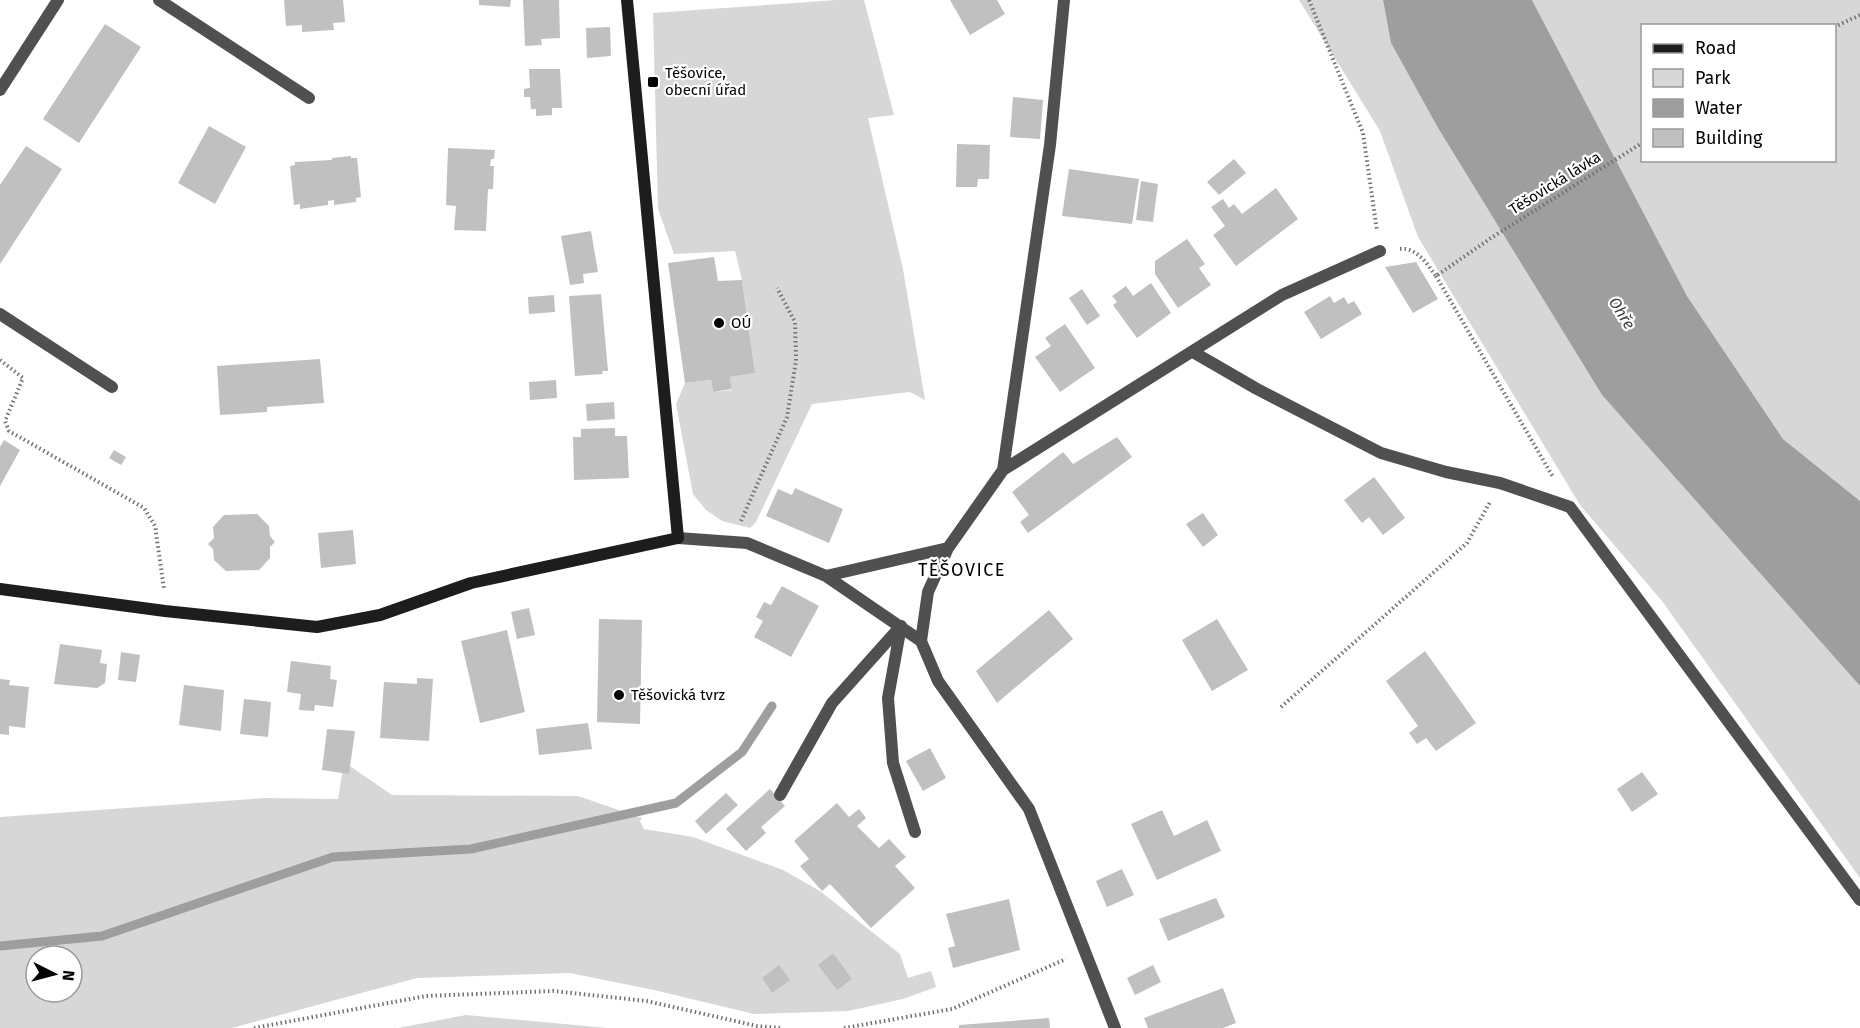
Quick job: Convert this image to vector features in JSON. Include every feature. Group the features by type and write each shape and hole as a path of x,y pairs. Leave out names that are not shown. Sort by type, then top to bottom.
{"street":[{"path":"0,90 58,0"},
{"path":"159,0 309,98"},
{"path":"627,0 678,538"},
{"path":"1003,470 1050,145 1064,0"},
{"path":"921,641 928,592 948,548 1003,470 1282,295 1380,251"},
{"path":"0,314 112,387"},
{"path":"1193,351 1257,389 1381,453 1446,472 1500,483 1570,507 1860,900"},
{"path":"0,589 165,611 317,627 380,615 471,583 678,538 732,540 747,543 826,576 921,641 938,681 1029,809 1115,1028"},
{"path":"826,576 948,548"},
{"path":"780,795 832,703 901,626"},
{"path":"901,626 888,709 893,763 915,832"}],"path":[{"path":"1309,0 1363,133 1380,251 1408,248 1425,260 1570,507"},
{"path":"1836,26 1860,15"},
{"name":"Těšovická lávka","path":"1436,276 1491,238 1641,144"},
{"path":"732,540 787,417 796,361 795,322 777,288"},
{"path":"0,360 23,378 5,421 9,431 144,508 155,526 165,596"},
{"path":"1281,707 1467,543 1500,483"},
{"path":"844,1028 952,1009 1083,951"},
{"path":"254,1028 426,996 553,991 646,1001 757,1026 780,1028"}],"green space":[{"path":"864,0 894,115 868,118 903,269 925,400 910,392 812,404 756,522 750,528 722,521 706,510 693,494 676,404 685,383 711,380 713,392 732,390 730,377 755,373 742,280 735,251 674,254 658,209 653,13"},
{"path":"1299,0 1383,0 1391,43 1438,128 1602,395 1860,686 1860,878 1662,601 1580,505 1418,237 1380,131"},
{"path":"1532,0 1860,0 1860,501 1783,439 1687,296"},
{"path":"344,762 392,795 578,796 642,818 640,821 644,829 693,837 783,870 820,891 900,954 908,978 931,971 936,987 903,999 848,1011 754,1014 570,973 417,978 232,1028 0,1028 0,817 265,798 338,799"},
{"path":"466,1015 607,1028 398,1028"}],"water":[{"name":"Ohře","path":"1383,0 1532,0 1687,296 1783,439 1860,501 1860,686 1602,395 1438,128 1391,43"}],"building":[{"path":"284,0 343,0 345,22 333,23 334,30 302,32 302,25 286,26"},
{"path":"479,0 511,0 510,7 479,5"},
{"path":"523,0 559,0 560,38 541,39 542,45 525,46"},
{"path":"950,0 997,0 1005,14 970,35"},
{"path":"105,24 141,47 79,143 43,119"},
{"path":"610,27 611,56 587,58 586,28"},
{"path":"529,69 560,69 562,108 552,108 552,115 536,116 536,109 531,109 530,97 524,97 524,89 530,88"},
{"path":"1013,97 1043,100 1040,139 1010,137"},
{"path":"209,126 246,147 215,204 178,183"},
{"path":"957,144 990,145 989,179 978,179 977,187 956,187"},
{"path":"26,146 62,169 0,264 0,185"},
{"path":"448,148 495,150 490,166 494,166 493,189 488,189 486,231 454,230 456,206 446,205"},
{"path":"351,156 351,158 357,158 361,197 356,198 356,202 334,205 334,200 328,201 328,205 300,209 300,204 294,205 290,166 295,165 295,162 332,160 332,158"},
{"path":"1234,159 1246,173 1219,195 1207,182"},
{"path":"1069,169 1139,179 1132,224 1062,216"},
{"path":"1141,181 1158,184 1153,222 1136,220"},
{"path":"1276,188 1298,219 1236,266 1213,235 1225,226 1211,207 1223,199 1229,208 1234,204 1242,214"},
{"path":"591,231 598,272 583,274 584,283 570,285 561,236"},
{"path":"1187,239 1205,264 1199,268 1211,285 1178,308 1155,274 1155,261"},
{"path":"714,257 718,281 742,280 755,373 730,377 732,389 713,392 711,380 685,383 668,263"},
{"path":"1416,262 1438,299 1413,313 1385,267"},
{"path":"1151,283 1171,313 1137,338 1113,305 1117,302 1112,296 1126,286 1133,296"},
{"path":"1082,289 1100,316 1087,325 1069,298"},
{"path":"601,294 608,371 602,371 603,374 575,376 569,296"},
{"path":"554,295 555,312 529,314 528,297"},
{"path":"1330,296 1334,303 1344,297 1348,304 1354,301 1362,314 1321,339 1304,312"},
{"path":"1065,324 1095,368 1060,392 1035,357 1051,346 1045,338"},
{"path":"320,359 324,403 267,407 267,412 220,415 217,366"},
{"path":"556,380 557,398 530,400 529,382"},
{"path":"614,402 615,419 587,421 586,404"},
{"path":"615,428 615,436 627,436 629,478 574,480 573,437 581,437 581,429"},
{"path":"1117,437 1132,457 1028,533 1020,522 1029,515 1012,492 1063,452 1073,464"},
{"path":"4,440 20,450 0,486 0,447"},
{"path":"114,450 126,457 121,465 109,458"},
{"path":"1374,477 1405,518 1383,535 1369,517 1362,523 1344,500"},
{"path":"795,488 843,509 829,543 766,516 778,489 792,495"},
{"path":"1203,513 1218,535 1203,547 1186,524"},
{"path":"257,514 269,526 270,536 275,542 270,547 270,558 259,570 226,571 214,560 213,549 208,544 214,538 213,527 224,515"},
{"path":"353,530 356,564 321,568 318,533"},
{"path":"782,586 819,606 791,657 754,637 763,621 756,617 764,602 771,605"},
{"path":"529,608 535,635 517,639 511,612"},
{"path":"1049,610 1073,639 997,703 976,671"},
{"name":"Těšovická tvrz","path":"599,619 642,620 640,724 597,722"},
{"path":"1217,619 1248,670 1212,691 1182,640"},
{"path":"507,630 525,712 480,723 461,641"},
{"path":"60,644 102,650 100,663 107,664 105,683 97,688 54,684"},
{"path":"1425,651 1476,723 1436,751 1426,738 1417,744 1409,733 1418,726 1386,681"},
{"path":"121,652 140,655 136,682 118,680"},
{"path":"291,661 331,666 330,679 337,680 333,707 315,705 314,711 299,710 301,694 287,692"},
{"path":"417,678 433,679 429,741 380,738 384,682 417,684"},
{"path":"0,679 10,680 9,685 29,687 25,728 9,726 9,735 0,734"},
{"path":"184,685 224,690 221,731 179,725"},
{"path":"244,699 271,702 268,737 240,734"},
{"path":"588,723 592,749 539,755 536,729"},
{"path":"327,729 355,731 349,774 322,770"},
{"path":"930,748 946,778 923,791 906,761"},
{"path":"1642,772 1658,794 1632,812 1617,789"},
{"path":"770,789 785,806 761,827 766,833 746,851 726,829"},
{"path":"726,793 738,805 706,834 695,821"},
{"path":"837,803 849,817 859,809 866,818 857,826 879,848 889,839 906,857 895,866 915,888 871,928 830,884 822,891 800,866 809,859 794,841"},
{"path":"1162,810 1174,836 1207,820 1221,851 1157,880 1131,824"},
{"path":"1122,869 1134,895 1107,907 1096,881"},
{"path":"1216,898 1225,917 1168,941 1159,919"},
{"path":"1009,899 1020,950 953,968 948,948 955,946 946,914"},
{"path":"833,953 852,979 837,990 818,965"},
{"path":"779,965 790,980 772,993 762,978"},
{"path":"1153,965 1161,982 1135,995 1127,978"},
{"path":"1223,988 1236,1023 1223,1028 1148,1028 1144,1018"},
{"path":"1049,1018 1050,1028 959,1028 959,1025"}],"waterway":[{"path":"0,946 102,936 333,857 471,849 676,803 742,752 772,706"}],"place":[{"name":"Těšovice, obecní úřad","path":"653,82"},
{"name":"OÚ","path":"719,323"},
{"name":"Těšovická tvrz","path":"619,695"}],"district":[{"name":"TĚŠOVICE","path":"962,570"}]}
